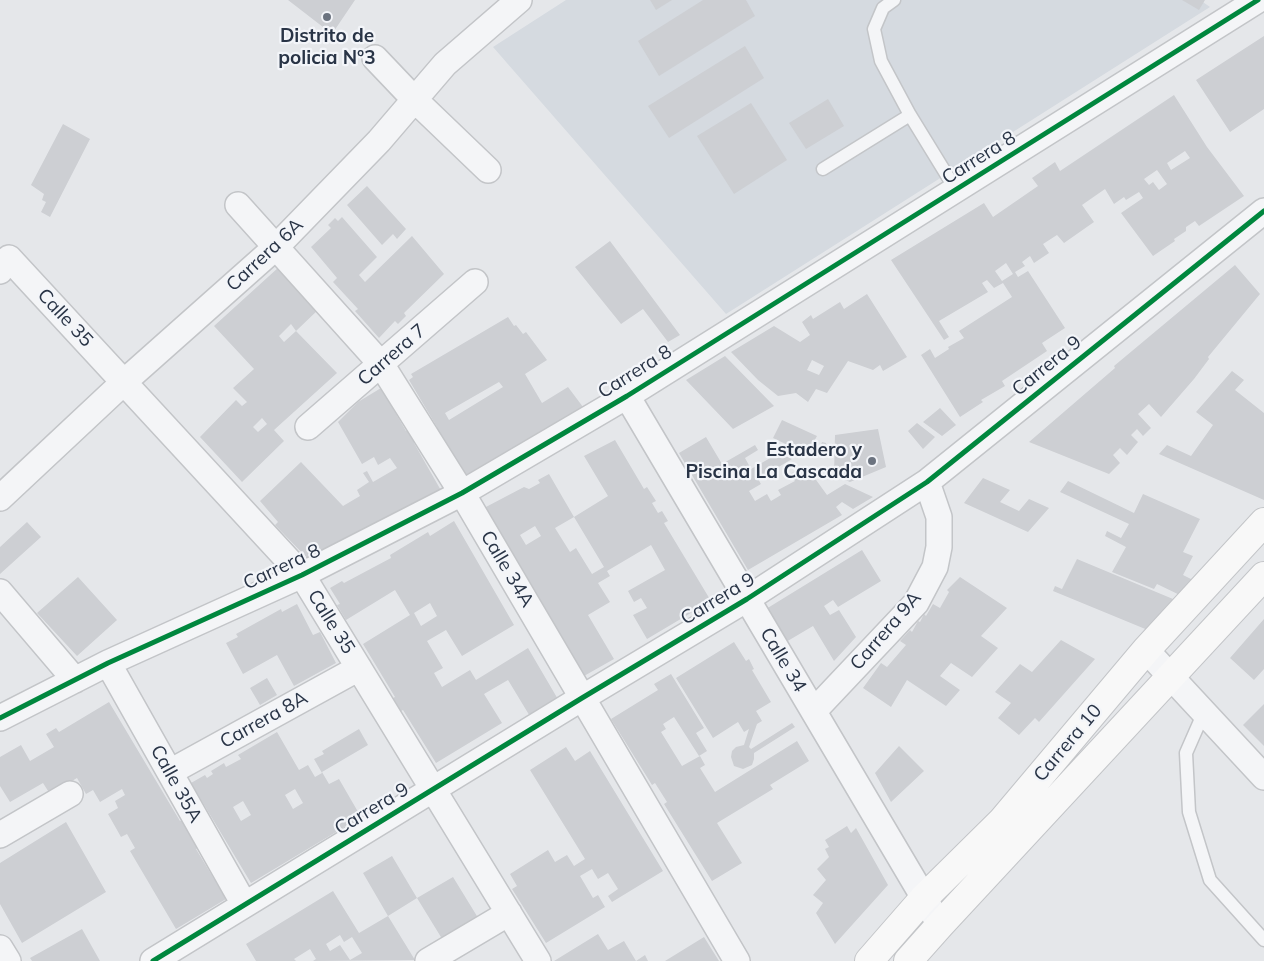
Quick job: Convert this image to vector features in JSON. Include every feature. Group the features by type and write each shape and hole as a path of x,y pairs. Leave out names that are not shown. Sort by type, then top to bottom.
{"main road":[{"name":"Carrera 10","path":"870,961 924,898 1002,821 1146,650 1264,522"},
{"name":"Carrera 10","path":"908,961 1264,576"}],"street":[{"name":"Carrera 6A","path":"0,498 124,382 276,247 379,141 445,64 519,0"},
{"name":"Carrera 8","path":"0,718 108,663 302,575 462,493 627,396 1258,0"},
{"path":"375,58 415,100 488,170"},
{"name":"Calle 34A","path":"238,206 381,364 462,493 738,961"},
{"name":"Carrera 9","path":"152,961 747,599 927,482 1264,211"},
{"name":"Calle 35","path":"5,265 124,382 302,575 538,961"},
{"name":"Carrera 7","path":"308,427 475,282"},
{"name":"Calle 34","path":"627,396 940,925"},
{"name":"Carrera 9A","path":"814,712 916,603 935,567 939,547 938,518 927,482"},
{"path":"0,592 75,680"},
{"path":"1146,650 1264,777"},
{"name":"Calle 35A","path":"108,663 244,904"},
{"name":"Carrera 8A","path":"170,772 359,668"},
{"path":"0,835 70,794"},
{"path":"428,961 509,913"},
{"path":"0,948 8,961"}],"lane":[{"path":"894,0 883,8 874,29 880,61 910,115 956,190"},
{"path":"824,168 910,115"},
{"path":"1204,712 1186,753 1188,812 1210,880 1264,940"}],"shaded area":[{"path":"566,0 1200,0 1210,7 726,314 493,47"}],"building":[{"name":"Distrito de policia N°3","path":"288,0 355,0 332,34"},
{"path":"650,0 672,0 656,10"},
{"path":"703,0 746,0 755,16 659,76 638,41"},
{"path":"1182,0 1205,0 1199,10"},
{"path":"1264,36 1264,109 1230,132 1196,80"},
{"path":"745,46 764,78 669,138 648,106"},
{"path":"1174,95 1207,147 1244,196 1199,226 1195,221 1186,227 1186,231 1174,239 1175,241 1153,256 1121,213 1143,198 1139,192 1126,200 1124,197 1114,204 1105,189 1082,205 1094,222 1064,243 1057,235 1043,244 1049,253 1034,263 1030,256 1022,262 1025,266 1015,272 1018,277 1028,271 1065,328 1042,343 1047,351 1002,381 1005,386 981,400 983,402 960,417 921,355 930,349 935,358 949,349 948,347 964,338 959,331 1012,297 1003,283 994,288 987,280 982,283 988,292 939,321 949,337 944,340 891,260 984,203 993,217 1038,186 1032,178 1055,162 1060,171","holes":["1185,151 1190,158 1171,170 1167,163","1157,170 1167,184 1159,190 1153,182 1149,185 1144,179","1006,263 1013,274 1002,281 995,271"]},
{"path":"828,99 844,126 806,149 789,123"},
{"path":"751,103 787,160 734,194 697,136"},
{"path":"63,124 90,139 50,217 41,212 46,202 42,200 44,194 31,185"},
{"path":"367,186 406,229 397,239 393,234 382,245 347,205"},
{"path":"342,217 377,257 359,275 365,282 412,236 444,274 404,313 406,316 398,324 395,321 379,338 355,311 358,309 333,282 337,278 311,247 331,228 328,225 335,218 338,221"},
{"path":"610,241 680,335 668,342 643,309 621,324 575,267"},
{"path":"1235,265 1260,294 1208,357 1209,359 1194,379 1161,417 1149,404 1138,414 1151,428 1143,436 1137,429 1131,435 1138,442 1127,455 1120,448 1113,455 1120,463 1109,474 1029,442 1115,368 1114,366"},
{"path":"279,267 290,278 288,280 307,300 319,309 296,331 337,373 274,430 284,441 242,482 200,437 236,400 242,406 247,402 233,388 254,369 214,326","holes":["291,324 296,331 284,342 279,336","262,418 267,424 258,432 253,427"]},
{"path":"867,294 907,357 883,371 880,365 873,370 848,361 827,393 816,389 808,402 796,393 778,396 758,380 731,352 774,326 800,342 810,335 802,322 811,315 813,319 840,302 844,309","holes":["812,360 824,366 819,375 807,370"]},
{"path":"508,317 523,334 526,332 547,360 525,374 542,403 568,387 583,407 465,482 434,428 437,427 409,380 413,377 411,374","holes":["499,382 503,387 449,420 445,413"]},
{"path":"725,356 774,406 733,429 686,380"},
{"path":"1232,371 1244,380 1235,390 1264,413 1264,500 1159,454 1167,445 1191,456 1213,425 1196,412"},
{"path":"381,388 406,431 409,430 416,442 414,443 443,494 309,560 275,525 278,522 260,501 301,462 343,506 360,496 357,490 369,482 363,473 367,471 373,482 397,468 390,458 378,465 374,457 362,464 338,422 358,402"},
{"path":"940,408 956,425 942,436 923,422"},
{"path":"782,420 817,436 807,454 773,438"},
{"path":"917,423 935,437 923,449 908,431"},
{"path":"878,429 886,467 850,482 834,475 835,435"},
{"path":"706,437 722,464 755,445 758,450 745,458 751,469 779,453 792,459 758,479 761,484 749,491 755,501 767,494 771,501 781,495 778,490 795,481 790,474 806,466 827,495 845,484 873,497 853,509 842,502 836,507 842,515 748,570 679,453"},
{"path":"615,440 644,489 647,487 656,501 652,503 658,513 662,511 668,521 664,523 711,601 647,639 633,615 647,608 641,598 634,602 628,591 665,570 651,545 607,571 610,576 598,583 610,602 588,615 614,659 584,676 484,508 524,487 529,489 540,483 538,480 549,474 574,517 608,496 584,456","holes":["574,517 604,567 592,574 576,548 570,552 555,528","535,526 541,536 526,545 520,535"]},
{"path":"822,442 826,443 828,452 818,457 815,452 820,448"},
{"path":"983,478 1010,490 1000,502 1019,511 1029,499 1049,508 1028,532 964,503"},
{"path":"1068,481 1134,513 1143,494 1200,519 1183,552 1193,556 1183,575 1195,581 1186,598 1157,584 1154,589 1112,572 1126,547 1105,536 1107,531 1121,538 1129,524 1060,492"},
{"path":"454,521 514,625 462,656 446,630 427,641 443,668 434,673 442,687 470,670 476,680 528,648 559,701 531,718 508,680 484,694 502,723 436,763 403,710 401,711 393,698 395,697 363,644 410,615 395,590 346,620 337,605 340,604 330,588 342,581 344,583 391,558 390,555 428,532 430,536","holes":["430,603 437,616 421,626 414,613"]},
{"path":"27,522 41,537 0,574 0,547"},
{"path":"862,550 881,581 838,607 833,600 824,606 830,615 839,610 856,637 834,661 813,626 786,642 766,609"},
{"path":"1077,559 1173,599 1155,633 1053,591 1055,586 1062,589"},
{"path":"78,577 117,620 77,656 37,613"},
{"path":"960,577 1007,608 981,636 998,648 972,677 951,663 940,676 960,690 946,706 907,680 891,707 863,688 881,663 887,667 906,645 900,641 910,630 912,632 918,621 920,622 924,614 926,616 933,604 940,608 949,592 947,590"},
{"path":"297,604 313,635 320,632 336,663 294,686 277,655 243,674 226,643 238,637 236,634 281,609 282,612"},
{"path":"1264,619 1264,669 1254,680 1230,658"},
{"path":"1061,640 1095,659 1039,722 1035,718 1019,735 998,718 1011,703 995,692 1020,664 1032,672"},
{"path":"734,642 746,661 749,659 754,669 752,670 771,702 756,711 762,721 757,724 749,747 751,749 792,723 795,727 754,753 752,765 743,769 734,766 731,757 732,751 736,747 744,745 749,729 744,732 738,722 713,738 676,678"},
{"path":"671,674 704,728 696,733 707,751 699,756 674,717 663,724 666,729 661,732 682,766 700,756 705,765 700,768 715,792 797,741 809,761 770,785 773,789 717,823 742,863 712,881 664,804 667,802 655,783 652,785 611,719 658,690 654,684"},
{"path":"267,678 277,695 260,705 250,688"},
{"path":"109,702 180,821 182,820 199,847 196,849 226,899 176,929 130,851 135,848 127,834 121,837 108,814 118,808 115,801 125,795 122,789 100,802 93,790 86,794 77,778 50,794 43,783 10,802 0,786 0,757 21,745 30,761 54,747 46,734 56,728 59,732"},
{"path":"1264,704 1264,746 1243,725"},
{"path":"359,729 368,745 322,772 329,784 339,779 361,817 251,883 191,783 205,775 207,778 213,774 211,771 224,763 226,767 241,759 238,755 277,732 299,770 308,765 315,777 322,773 314,759 324,754 322,751","holes":["295,789 303,803 293,809 285,795","243,801 251,815 241,821 233,807"]},
{"path":"899,746 924,771 891,802 875,773"},
{"path":"566,747 575,761 590,751 663,871 612,902 608,896 618,889 608,873 598,879 592,869 580,876 593,898 598,895 605,907 546,943 512,889 517,886 510,874 548,850 555,862 567,855 574,866 585,859 530,770"},
{"path":"66,822 106,892 22,943 0,904 0,863"},
{"path":"847,826 851,833 856,828 888,885 835,944 816,913 823,903 813,895 826,880 817,869 829,857 825,849 829,847 825,840"},
{"path":"392,856 417,898 388,916 363,873"},
{"path":"453,877 480,921 444,942 417,898"},
{"path":"333,891 359,933 388,916 415,960 313,961 316,959 310,949 294,959 296,961 256,961 246,944","holes":["340,935 344,942 352,937 362,953 350,960 340,945 330,951 326,944"]},
{"path":"82,929 100,961 32,961 30,958"},
{"path":"598,934 608,950 624,941 636,961 554,961"},
{"path":"704,937 719,961 665,961"},
{"path":"645,955 648,961 636,961"}],"cycle path":[{"path":"0,718 108,663 302,575 462,493 627,396 1258,0"},
{"path":"153,961 747,599 927,482 1264,211"}],"place":[{"name":"Distrito de policia N°3","path":"327,17"},
{"name":"Estadero y Piscina La Cascada","path":"872,461"}]}
